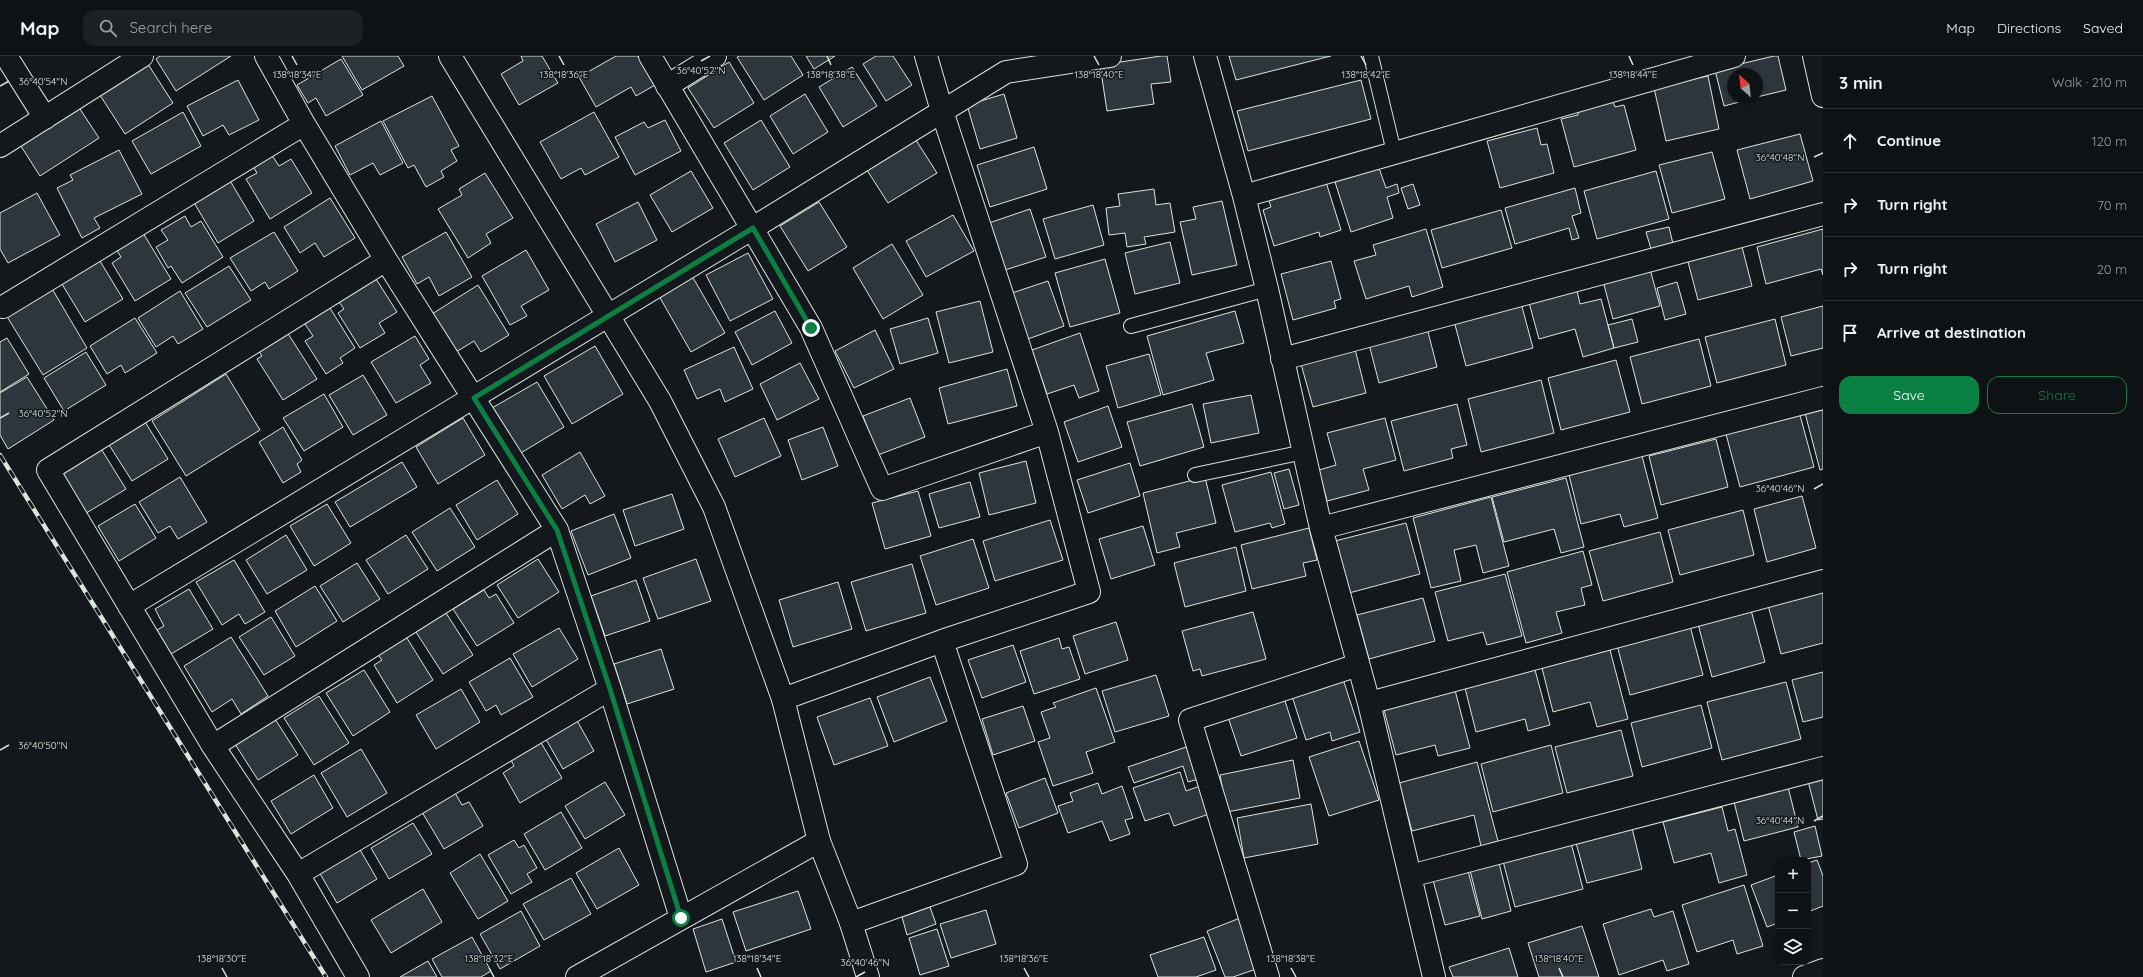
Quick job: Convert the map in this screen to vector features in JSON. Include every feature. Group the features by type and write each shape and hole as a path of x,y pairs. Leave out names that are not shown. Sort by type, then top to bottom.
{"street":[{"path":"6,56 45,118"},
{"path":"0,146 142,56"},
{"path":"266,56 304,124 386,260 557,530 610,689 681,918"},
{"path":"450,56 609,315 660,402 714,507 783,699 819,842 851,923 868,977"},
{"path":"650,56 811,328 882,489 1046,432"},
{"path":"667,86 715,56"},
{"path":"783,699 942,641 1089,592 1046,432 942,111 926,56"},
{"path":"129,606 474,398 1006,72 1110,56"},
{"path":"1205,56 1244,196 1267,289 1320,528 1369,703 1434,977"},
{"path":"1244,196 1734,56"},
{"path":"1814,56 1823,96"},
{"path":"1,306 304,124"},
{"path":"1282,359 1823,214"},
{"path":"358,977 298,874 213,746 48,470 386,260"},
{"path":"1320,528 1823,398"},
{"path":"213,746 557,530"},
{"path":"1369,703 1823,581"},
{"path":"851,923 1016,864 942,641"},
{"path":"1268,977 1190,720 1358,665"},
{"path":"298,874 610,689"},
{"path":"1410,876 1823,768"},
{"path":"577,977 819,842"}],"lane":[{"path":"1371,56 1394,152"},
{"path":"1131,326 1267,289"},
{"path":"1195,476 1304,452"}],"building":[{"path":"160,56 231,56 176,91 156,59"},
{"path":"342,56 398,56 404,66 362,90"},
{"path":"521,56 542,56 558,83 519,105 501,74 523,61"},
{"path":"616,56 638,56 655,85 636,96 631,87 596,107 579,77"},
{"path":"791,56 803,75 764,100 737,57"},
{"path":"806,56 835,56 814,69"},
{"path":"876,56 893,56 912,85 886,101 863,64"},
{"path":"1167,56 1171,82 1151,84 1154,104 1107,111 1100,65"},
{"path":"1229,56 1331,56 1236,80"},
{"path":"1778,56 1786,90 1763,96 1763,68 1727,68 1727,104 1732,104 1724,106 1715,70"},
{"path":"341,59 363,95 326,116 316,98 308,103 297,85"},
{"path":"146,61 173,103 125,134 98,92"},
{"path":"729,62 754,103 714,128 688,88"},
{"path":"852,67 877,106 843,127 819,87"},
{"path":"1708,76 1719,129 1666,141 1654,88"},
{"path":"238,80 259,120 229,135 223,125 203,136 187,106"},
{"path":"1361,80 1371,119 1248,151 1237,111"},
{"path":"805,94 828,132 793,154 770,116"},
{"path":"1004,94 1017,138 980,149 967,105"},
{"path":"432,96 459,146 451,150 457,161 441,171 444,177 426,187 414,165 408,168 383,121"},
{"path":"1612,99 1615,107 1624,105 1636,150 1574,167 1561,119 1578,115 1578,108"},
{"path":"78,106 99,138 40,176 19,143"},
{"path":"183,112 201,146 151,174 132,141"},
{"path":"594,112 619,157 585,175 581,168 561,179 540,142"},
{"path":"665,120 681,151 635,175 615,137 644,122 648,128"},
{"path":"761,120 790,167 753,190 724,143"},
{"path":"381,121 403,163 380,175 373,163 350,175 335,146"},
{"path":"1537,128 1541,145 1547,144 1554,173 1500,188 1487,141"},
{"path":"1800,134 1813,181 1750,199 1737,150"},
{"path":"914,137 937,173 888,203 865,167"},
{"path":"1034,147 1047,189 990,207 977,165"},
{"path":"119,150 142,194 94,218 100,228 82,238 57,188 73,180 70,175"},
{"path":"1712,152 1725,199 1672,213 1659,165"},
{"path":"271,154 279,166 291,159 312,193 270,219 246,179 257,173 252,165"},
{"path":"1379,168 1386,188 1397,184 1399,193 1387,197 1393,218 1351,232 1335,182"},
{"path":"691,171 713,208 672,232 650,195"},
{"path":"1656,171 1669,219 1597,239 1584,191"},
{"path":"485,173 513,218 486,234 491,243 468,258 438,209 462,195 459,189"},
{"path":"229,179 254,221 218,243 193,201"},
{"path":"1326,182 1341,230 1320,237 1319,232 1274,246 1263,210 1271,207 1269,201"},
{"path":"1413,184 1420,205 1408,209 1401,188"},
{"path":"1575,188 1581,213 1572,216 1579,238 1572,240 1569,228 1515,244 1505,208"},
{"path":"1154,189 1156,205 1170,203 1175,232 1144,237 1146,244 1127,247 1125,233 1109,235 1106,208 1120,206 1118,194"},
{"path":"37,193 60,235 8,263 0,249 0,213"},
{"path":"330,198 355,238 324,257 315,243 300,253 284,227"},
{"path":"1222,201 1237,265 1192,275 1180,222 1196,219 1193,207"},
{"path":"638,202 657,240 615,262 596,224"},
{"path":"819,202 847,247 808,271 780,226"},
{"path":"1093,205 1104,245 1055,259 1043,219"},
{"path":"1030,209 1046,257 1005,270 989,223"},
{"path":"1501,210 1512,248 1442,268 1431,230"},
{"path":"953,215 974,251 926,277 906,241"},
{"path":"185,216 191,227 201,221 223,257 182,283 171,266 168,268 156,247 168,240 161,230"},
{"path":"1669,227 1673,244 1651,249 1646,232"},
{"path":"1426,229 1443,287 1412,297 1409,286 1366,299 1354,261 1376,255 1373,245"},
{"path":"1823,229 1823,275 1821,269 1766,284 1757,247"},
{"path":"274,232 298,271 269,289 265,282 251,291 230,258"},
{"path":"446,232 472,277 439,296 429,277 417,284 402,257"},
{"path":"143,233 171,279 135,301 112,263 121,257 116,249"},
{"path":"1170,242 1180,283 1135,294 1125,253"},
{"path":"1741,243 1752,286 1698,300 1687,258"},
{"path":"892,244 923,295 883,319 853,268"},
{"path":"526,250 549,290 521,306 527,316 510,325 482,276"},
{"path":"748,253 773,299 730,321 706,275"},
{"path":"1105,259 1120,313 1070,327 1055,273"},
{"path":"100,261 123,299 85,322 62,284"},
{"path":"1331,261 1341,299 1334,301 1336,308 1293,320 1281,274"},
{"path":"229,266 251,300 207,327 185,293"},
{"path":"1650,269 1660,306 1613,319 1603,281"},
{"path":"692,276 725,333 691,352 659,296"},
{"path":"376,279 397,312 379,323 385,333 360,348 338,313 344,309 339,302"},
{"path":"1048,281 1064,326 1028,339 1012,293"},
{"path":"1677,282 1686,314 1665,320 1657,288"},
{"path":"478,285 509,335 481,352 474,341 456,352 432,314"},
{"path":"1576,286 1580,304 1601,299 1614,348 1583,357 1575,329 1539,339 1528,299"},
{"path":"51,287 87,348 43,375 6,315"},
{"path":"180,291 203,329 178,344 173,336 156,347 138,318"},
{"path":"980,301 993,352 949,363 936,312"},
{"path":"1521,303 1533,348 1466,366 1454,321"},
{"path":"328,305 355,348 340,358 343,363 326,374 305,341 313,336 303,321"},
{"path":"1823,306 1823,348 1791,356 1781,317"},
{"path":"775,311 792,343 752,365 735,332"},
{"path":"1235,311 1244,343 1206,353 1214,380 1163,395 1147,336"},
{"path":"135,318 157,353 125,373 121,365 107,374 90,346"},
{"path":"928,318 938,353 900,364 890,329"},
{"path":"1632,319 1638,342 1614,348 1608,325"},
{"path":"1775,319 1786,365 1717,383 1705,337"},
{"path":"1427,328 1437,367 1379,383 1369,344"},
{"path":"875,330 894,369 854,388 835,351"},
{"path":"287,332 317,379 283,400 257,359 262,356 258,350"},
{"path":"1080,333 1099,391 1079,398 1074,385 1047,394 1032,350"},
{"path":"415,336 429,359 420,365 431,383 396,403 371,362"},
{"path":"7,338 29,374 0,392 0,342"},
{"path":"1699,339 1711,386 1642,404 1630,357"},
{"path":"595,346 623,394 572,424 544,376"},
{"path":"734,347 753,389 725,402 720,389 697,399 684,370"},
{"path":"1355,349 1366,393 1313,407 1301,364"},
{"path":"86,352 106,385 64,411 44,378"},
{"path":"1149,354 1161,395 1118,408 1106,366"},
{"path":"1616,360 1630,412 1561,430 1548,378"},
{"path":"800,363 819,399 777,420 760,384"},
{"path":"1007,369 1017,406 948,424 939,388"},
{"path":"226,374 260,430 186,476 152,421"},
{"path":"363,375 387,415 353,435 329,395"},
{"path":"27,377 54,420 8,449 0,435 0,393"},
{"path":"1541,380 1554,433 1481,452 1468,399"},
{"path":"537,382 564,427 519,454 492,408"},
{"path":"324,394 343,427 304,451 283,418"},
{"path":"1251,395 1259,433 1211,443 1203,404"},
{"path":"910,398 925,437 878,455 863,416"},
{"path":"1192,404 1204,447 1140,466 1127,422"},
{"path":"1457,404 1467,445 1451,449 1453,458 1404,471 1391,421"},
{"path":"1108,406 1122,447 1078,462 1064,422"},
{"path":"1823,408 1823,469 1820,470 1805,413"},
{"path":"1800,415 1814,467 1740,487 1726,434"},
{"path":"142,417 168,459 132,481 106,440"},
{"path":"463,418 485,455 438,484 416,447"},
{"path":"764,418 781,456 735,477 718,439"},
{"path":"1385,418 1396,460 1363,469 1369,490 1327,501 1319,470 1336,465 1327,433"},
{"path":"283,427 302,460 297,464 301,472 283,483 259,442"},
{"path":"823,427 838,466 802,480 788,440"},
{"path":"1716,439 1728,487 1661,505 1649,456"},
{"path":"100,447 126,489 83,515 57,474"},
{"path":"580,452 605,496 590,504 585,495 562,509 542,475"},
{"path":"1642,456 1658,518 1624,527 1620,514 1581,524 1569,475"},
{"path":"1026,461 1036,503 989,515 979,473"},
{"path":"402,462 417,487 350,527 335,502"},
{"path":"1130,463 1140,496 1088,513 1077,480"},
{"path":"1289,469 1299,505 1284,509 1274,473"},
{"path":"1271,472 1285,524 1272,528 1270,523 1235,532 1222,485"},
{"path":"180,477 207,522 178,539 170,526 158,533 139,502"},
{"path":"1205,477 1216,523 1176,533 1180,547 1157,553 1143,493"},
{"path":"1566,478 1584,547 1561,553 1554,529 1504,542 1492,497"},
{"path":"497,480 518,514 477,540 456,505"},
{"path":"970,482 980,517 939,528 929,494"},
{"path":"918,491 931,536 885,549 872,503"},
{"path":"672,494 684,529 635,546 623,510"},
{"path":"1802,496 1816,548 1767,562 1754,509"},
{"path":"1491,497 1509,566 1483,573 1476,545 1454,550 1461,581 1431,588 1413,518"},
{"path":"135,504 156,538 119,561 98,526"},
{"path":"327,504 351,543 314,566 290,526"},
{"path":"450,508 475,547 437,571 412,532"},
{"path":"1743,510 1754,555 1680,575 1668,530"},
{"path":"614,514 631,558 588,575 571,531"},
{"path":"1050,520 1063,560 995,581 983,541"},
{"path":"1406,523 1420,574 1349,593 1335,541"},
{"path":"1143,526 1155,565 1111,579 1099,539"},
{"path":"1309,528 1317,560 1303,563 1306,576 1252,589 1241,545"},
{"path":"1660,532 1673,582 1603,601 1589,551"},
{"path":"286,535 307,570 267,594 246,560"},
{"path":"406,535 428,569 388,594 366,560"},
{"path":"973,539 989,588 936,605 920,556"},
{"path":"1236,547 1246,591 1185,607 1174,563"},
{"path":"1583,551 1592,585 1581,588 1585,605 1556,612 1562,633 1526,643 1507,572"},
{"path":"538,559 559,592 518,618 497,585"},
{"path":"696,559 711,601 658,619 643,578"},
{"path":"234,560 265,612 245,624 239,614 222,625 196,582"},
{"path":"357,563 380,599 343,622 320,586"},
{"path":"912,564 926,613 866,631 851,582"},
{"path":"1505,574 1522,636 1487,645 1483,632 1448,641 1435,592"},
{"path":"636,580 650,621 605,636 591,596"},
{"path":"838,582 852,629 793,647 779,600"},
{"path":"315,586 337,621 296,647 275,611"},
{"path":"189,589 213,629 171,654 157,630 164,626 155,609"},
{"path":"484,590 489,598 496,594 514,623 477,646 453,609"},
{"path":"1823,591 1823,643 1781,654 1768,605"},
{"path":"1423,598 1435,641 1369,659 1357,615"},
{"path":"1751,610 1765,662 1712,677 1698,624"},
{"path":"1253,612 1266,659 1202,676 1200,669 1193,671 1182,631"},
{"path":"446,613 473,655 443,674 416,632"},
{"path":"271,617 295,656 264,675 239,637"},
{"path":"1116,622 1128,660 1085,674 1073,636"},
{"path":"1690,626 1703,675 1630,695 1617,645"},
{"path":"559,628 578,659 532,687 513,654"},
{"path":"405,635 433,680 397,703 374,665 382,660 377,653"},
{"path":"231,637 268,696 241,714 232,699 212,712 184,666"},
{"path":"1059,638 1062,649 1069,647 1080,679 1034,694 1020,651"},
{"path":"1013,645 1026,682 982,698 968,660"},
{"path":"661,649 674,689 627,704 614,664"},
{"path":"1610,650 1628,719 1597,727 1590,702 1553,712 1542,668"},
{"path":"510,658 533,697 501,715 496,705 486,711 469,682"},
{"path":"364,670 390,712 353,736 326,693"},
{"path":"1535,670 1550,725 1528,731 1525,719 1476,732 1465,688"},
{"path":"1823,672 1823,717 1803,722 1792,680"},
{"path":"1156,675 1169,716 1115,732 1102,691"},
{"path":"930,677 947,721 894,742 877,697"},
{"path":"1343,679 1360,732 1332,741 1330,732 1306,740 1292,696"},
{"path":"1786,682 1801,739 1722,760 1707,702"},
{"path":"1096,688 1115,742 1086,752 1093,773 1053,786 1038,742 1050,738 1041,712 1056,707 1053,703"},
{"path":"461,689 480,722 436,749 416,715"},
{"path":"1455,690 1470,748 1438,756 1435,745 1396,755 1384,710"},
{"path":"319,696 349,743 314,765 284,718"},
{"path":"870,698 888,746 834,765 817,717"},
{"path":"1284,698 1297,738 1241,756 1228,717"},
{"path":"1701,705 1712,748 1642,767 1631,723"},
{"path":"1023,706 1035,741 993,755 982,719"},
{"path":"575,717 594,751 563,769 544,736"},
{"path":"275,719 298,755 258,780 235,744"},
{"path":"1621,730 1633,776 1567,793 1555,747"},
{"path":"540,741 562,778 520,803 503,773 514,766 510,758"},
{"path":"1359,741 1379,800 1329,816 1309,757"},
{"path":"1192,745 1202,778 1188,782 1183,766 1134,783 1128,767"},
{"path":"1551,745 1563,793 1493,812 1481,764"},
{"path":"361,749 387,793 347,817 321,773"},
{"path":"1293,760 1300,798 1227,812 1220,775"},
{"path":"1477,762 1498,841 1481,846 1474,815 1412,831 1399,783"},
{"path":"1180,772 1186,791 1200,786 1209,814 1174,826 1169,813 1145,821 1133,788"},
{"path":"314,775 333,808 291,834 271,801"},
{"path":"1823,777 1823,819 1818,820 1808,781"},
{"path":"1045,778 1058,813 1019,828 1006,793"},
{"path":"605,782 625,815 585,839 565,806"},
{"path":"1098,783 1102,794 1122,786 1133,818 1125,820 1130,834 1110,841 1102,821 1068,833 1058,806 1073,801 1070,793"},
{"path":"1788,787 1798,827 1744,841 1734,802"},
{"path":"455,793 462,805 469,802 483,826 444,849 422,812"},
{"path":"1311,804 1318,844 1244,858 1237,818"},
{"path":"1722,807 1728,831 1735,829 1747,875 1719,883 1711,853 1674,863 1663,822"},
{"path":"561,812 582,848 545,870 524,834"},
{"path":"413,823 432,854 389,879 371,848"},
{"path":"1631,824 1642,869 1587,883 1575,839"},
{"path":"1815,826 1822,856 1811,858 1800,857 1794,832"},
{"path":"514,840 519,848 524,845 537,868 527,874 532,882 511,894 488,855"},
{"path":"1571,843 1583,889 1515,907 1503,861"},
{"path":"359,848 377,879 337,903 319,872"},
{"path":"619,848 639,885 597,909 576,873"},
{"path":"480,854 508,901 478,919 450,873"},
{"path":"1817,860 1823,876 1823,906 1811,911 1811,893 1811,862"},
{"path":"1499,863 1511,911 1482,919 1470,870"},
{"path":"1468,871 1480,916 1445,925 1433,880"},
{"path":"1775,876 1775,924 1767,927 1751,885"},
{"path":"571,878 591,914 544,940 523,904"},
{"path":"1744,885 1763,946 1737,954 1733,940 1697,952 1682,905"},
{"path":"423,889 442,922 391,953 371,920"},
{"path":"798,891 811,929 746,951 733,912"},
{"path":"930,907 936,924 907,935 902,917"},
{"path":"1651,909 1654,917 1673,911 1689,964 1667,971 1663,960 1619,975 1603,924"},
{"path":"986,910 996,944 951,958 940,924"},
{"path":"521,911 540,946 500,969 480,934"},
{"path":"1240,918 1259,968 1233,977 1225,977 1207,931"},
{"path":"722,919 736,962 706,972 693,929"},
{"path":"1582,926 1599,977 1539,977 1528,943"},
{"path":"937,929 949,966 920,975 909,938"},
{"path":"472,937 491,971 481,977 442,977 432,959"},
{"path":"1204,937 1216,970 1196,977 1158,977 1150,955"},
{"path":"1509,948 1518,977 1453,977 1449,967"},
{"path":"428,961 437,977 400,977"}],"railway":[{"path":"0,455 326,977"}],"route":[{"path":"681,918 610,689 557,530 474,398 753,228 811,328"}]}
